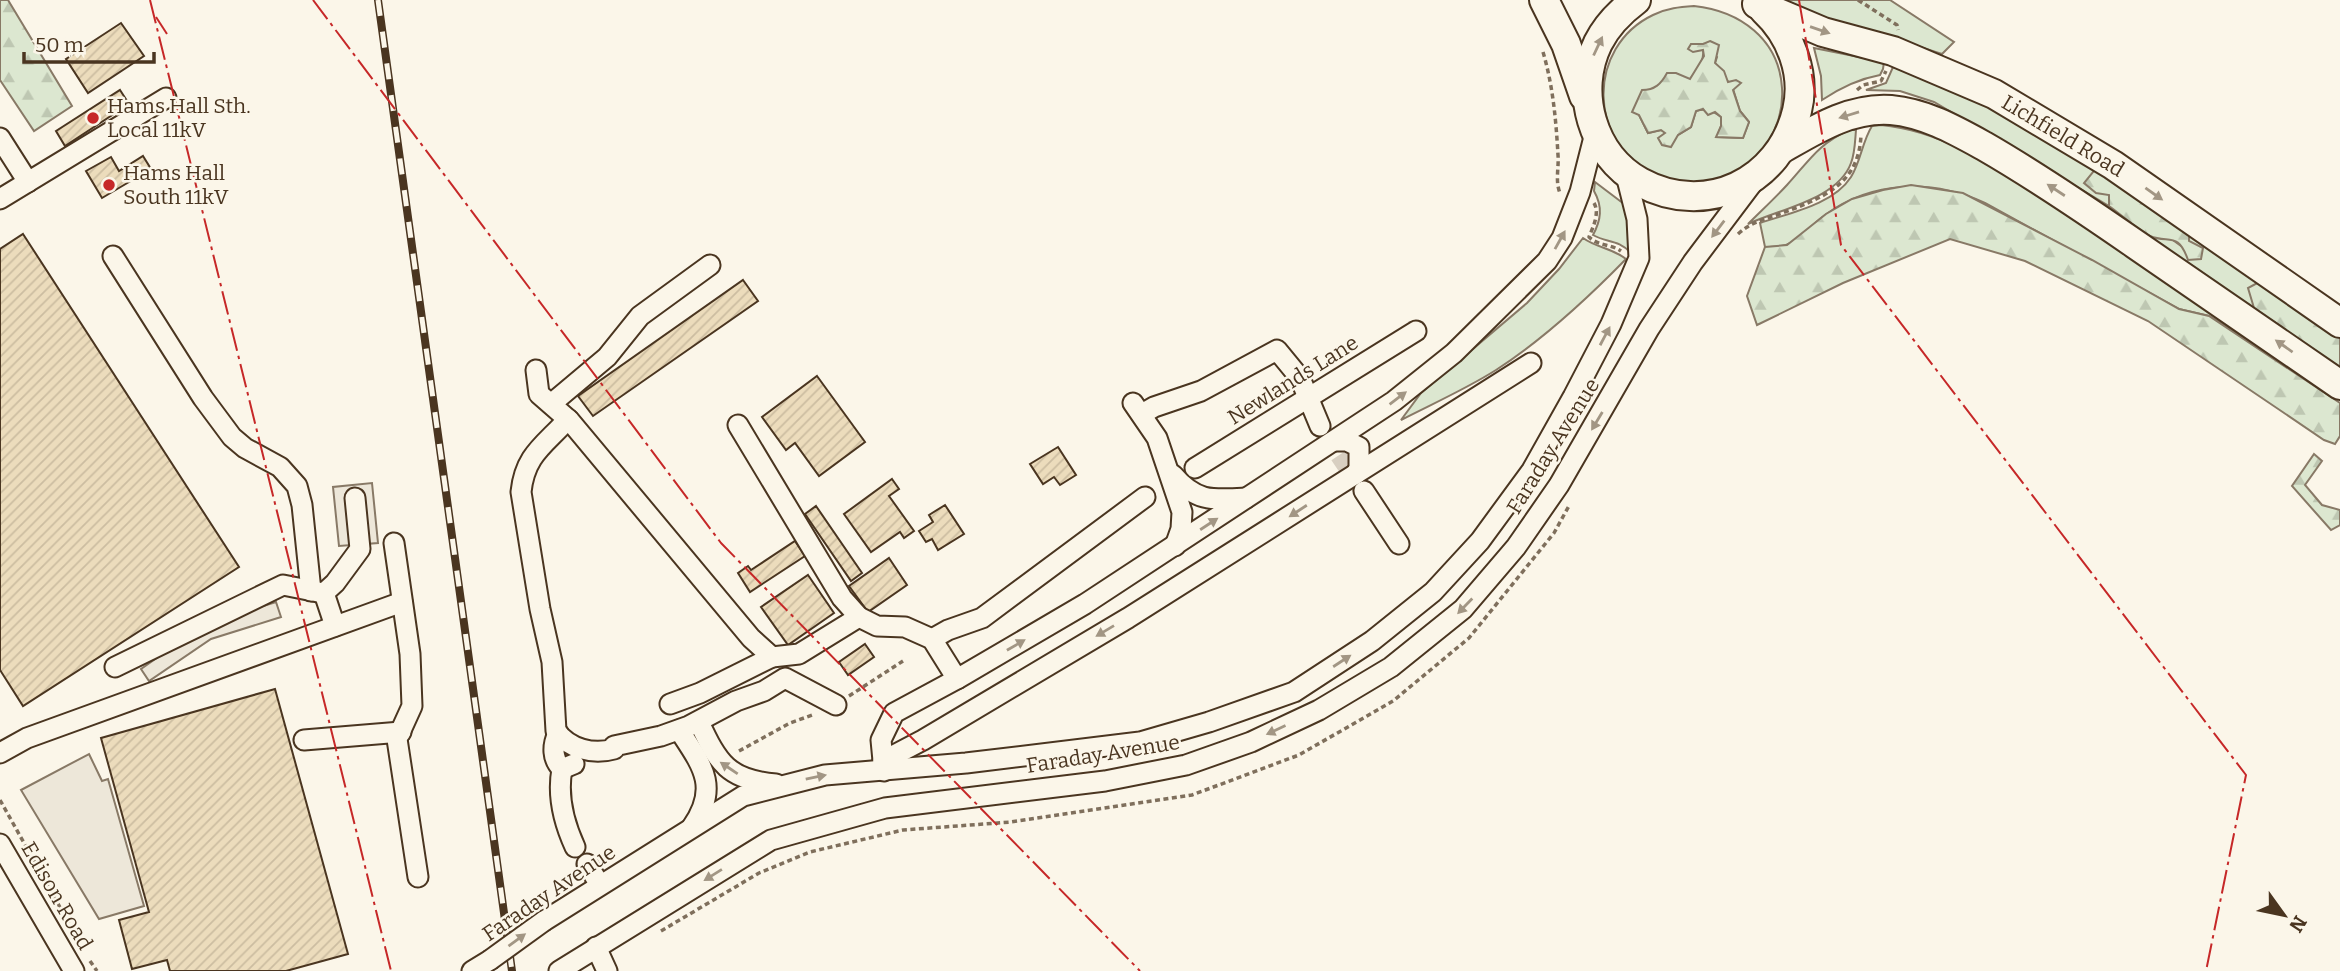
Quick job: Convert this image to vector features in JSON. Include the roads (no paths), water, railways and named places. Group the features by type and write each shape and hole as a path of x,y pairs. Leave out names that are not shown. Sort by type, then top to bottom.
{"highway":[{"path":"1544,0 1566,44 1595,133 1609,155 1641,182 1679,195 1701,196 1726,191 1758,174 1783,148 1816,128 1859,112 1890,110 1932,120 2018,165 2340,385"},
{"path":"1588,105 1589,73 1598,43 1609,24 1636,0"},
{"path":"1754,2 1786,35 1799,76 1800,100 1793,127 1783,148"},
{"name":"Lichfield Road","path":"1754,2 1823,32 1894,51 1994,94 2112,165 2340,323"}],"street":[{"path":"0,199 166,98"},
{"path":"883,766 881,740 894,713 1085,604 1394,401 1454,353 1547,261 1562,238 1580,192 1595,133"},
{"path":"0,138 5,158 27,182"},
{"name":"Faraday Avenue","path":"472,971 544,921 743,796 825,775 883,766 1039,755 1140,742 1209,722 1294,692 1372,641 1433,592 1480,541 1532,470 1611,324 1639,258 1637,219 1625,171"},
{"name":"Faraday Avenue","path":"559,971 771,840 885,808 1105,781 1186,765 1251,742 1319,710 1391,667 1463,609 1516,548 1559,485 1649,329 1693,262 1758,174"},
{"path":"113,256 203,398 232,437 245,448 280,467 297,486 317,592 335,626"},
{"path":"551,404 607,357 640,316 710,265"},
{"name":"Newlands Lane","path":"1195,468 1305,394 1416,331"},
{"path":"1175,546 1181,529 1182,512 1157,438 1138,409 1154,407 1201,391 1277,350 1300,378 1320,426"},
{"name":"Faraday Avenue","path":"883,766 1360,482 1531,363"},
{"path":"536,370 538,394 568,419 751,638 772,657"},
{"path":"562,769 556,764 553,750 558,733 552,662 540,609 521,492 523,477 534,452 568,419"},
{"path":"737,425 842,598 859,617 877,626 905,627 932,639 957,679"},
{"path":"1334,441 1347,440 1359,447 1360,482 1399,544"},
{"path":"1169,474 1201,497 1220,501 1249,498"},
{"path":"932,639 982,618 1147,496 1169,474"},
{"path":"115,667 284,585 317,592 335,583 360,549 355,498"},
{"path":"394,543 410,654 412,706 397,739 418,877"},
{"path":"0,753 27,738 402,602"},
{"path":"670,704 699,693 772,657 799,654 859,617"},
{"path":"558,733 583,750 602,753 614,749 614,746 679,730 699,722 785,678 836,705"},
{"path":"699,722 718,760 730,771 781,785"},
{"path":"679,730 706,778 706,799 701,814 691,828"},
{"path":"304,740 401,732"},
{"path":"562,769 571,766 582,756 583,750"},
{"path":"562,769 559,786 562,809 575,847"},
{"name":"Edison Road","path":"0,844 7,871 82,965"},
{"path":"587,864 600,885"},
{"path":"596,947 607,971"}],"tunnel":[{"path":"1323,431 1361,487"}],"railway":[{"path":"378,0 512,971"}],"place":[{"name":"Hams Hall Sth. Local 11kV","path":"93,118"},
{"name":"Hams Hall South 11kV","path":"109,185"}]}
